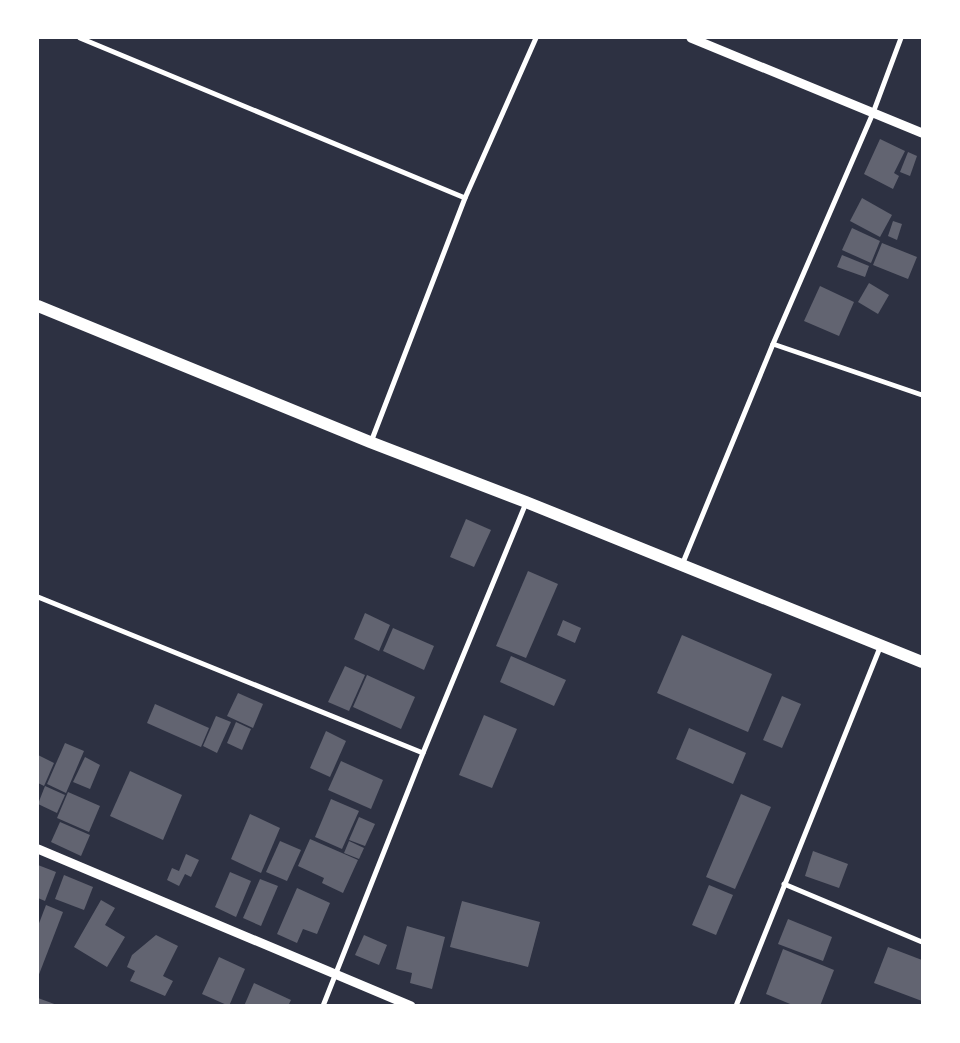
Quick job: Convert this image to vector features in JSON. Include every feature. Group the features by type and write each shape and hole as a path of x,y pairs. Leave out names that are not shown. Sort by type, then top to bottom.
{"main road":[{"path":"38,306 370,442 526,502 922,662"}],"street":[{"path":"80,38 465,198"},
{"path":"370,442 465,198 536,38"},
{"path":"691,38 922,133"},
{"path":"682,565 773,344 872,113 901,38"},
{"path":"773,344 922,395"},
{"path":"323,1006 423,753 526,502"},
{"path":"38,597 423,753"},
{"path":"736,1006 881,645"},
{"path":"38,849 410,1006"},
{"path":"784,884 922,942"}],"building":[{"path":"880,139 905,151 894,173 899,176 893,189 864,174"},
{"path":"908,152 917,156 910,176 900,172"},
{"path":"862,198 892,215 880,237 850,221"},
{"path":"893,221 902,224 897,240 888,236"},
{"path":"852,228 880,241 871,263 842,250"},
{"path":"882,243 917,257 908,279 873,265"},
{"path":"842,255 869,266 865,277 837,267"},
{"path":"869,283 889,295 878,314 858,302"},
{"path":"820,286 854,302 839,336 804,321"},
{"path":"466,519 491,530 474,567 450,557"},
{"path":"528,571 558,584 526,658 496,646"},
{"path":"365,613 390,625 379,651 354,639"},
{"path":"563,620 581,628 575,643 557,635"},
{"path":"393,628 434,646 424,670 383,651"},
{"path":"682,635 772,674 748,732 657,693"},
{"path":"511,656 566,680 554,706 500,682"},
{"path":"345,666 365,675 349,711 328,702"},
{"path":"367,675 415,697 401,729 353,707"},
{"path":"238,693 263,704 253,728 227,716"},
{"path":"782,696 801,704 782,748 763,740"},
{"path":"155,704 209,728 201,747 147,723"},
{"path":"484,715 517,729 492,788 459,775"},
{"path":"216,716 231,722 217,753 203,746"},
{"path":"236,722 251,729 242,750 227,743"},
{"path":"689,728 746,753 733,784 676,759"},
{"path":"326,731 346,741 330,777 310,768"},
{"path":"65,743 84,751 66,793 47,784"},
{"path":"38,755 54,763 44,786 38,783"},
{"path":"85,757 100,765 90,789 73,782"},
{"path":"341,761 383,780 371,809 328,790"},
{"path":"130,771 182,795 163,840 110,816"},
{"path":"45,786 65,795 57,813 38,804"},
{"path":"68,792 100,806 89,832 57,818"},
{"path":"741,794 771,807 735,889 706,877"},
{"path":"331,799 359,811 342,849 315,837"},
{"path":"250,814 280,828 261,873 231,859"},
{"path":"359,817 375,824 365,846 349,840"},
{"path":"60,822 90,835 81,856 51,842"},
{"path":"310,839 358,860 343,893 322,883 324,878 298,866"},
{"path":"280,841 301,850 287,881 266,872"},
{"path":"349,841 364,848 359,859 344,853"},
{"path":"813,851 848,864 839,888 805,876"},
{"path":"186,854 199,860 191,877 185,874 179,886 167,880 172,868 179,871"},
{"path":"38,865 56,872 45,901 38,898"},
{"path":"230,872 251,881 236,917 215,907"},
{"path":"64,875 93,887 84,910 55,899"},
{"path":"260,879 278,886 261,926 243,918"},
{"path":"709,885 733,895 716,935 692,925"},
{"path":"297,888 330,903 317,934 303,929 297,943 277,934"},
{"path":"101,900 115,908 105,925 125,937 107,967 74,947"},
{"path":"462,901 540,922 528,967 450,947"},
{"path":"46,905 63,912 38,977 38,926"},
{"path":"788,919 832,937 823,961 778,944"},
{"path":"407,926 445,937 432,989 410,983 412,973 396,969"},
{"path":"156,935 178,946 163,976 173,981 165,996 130,981 135,971 127,967 132,955"},
{"path":"364,935 387,945 379,965 355,955"},
{"path":"888,947 922,960 922,1001 874,983"},
{"path":"783,949 834,970 820,1006 795,1006 766,994"},
{"path":"219,957 245,969 229,1006 202,994"},
{"path":"254,983 291,1000 288,1006 244,1006"},
{"path":"38,998 57,1005 57,1006 38,1006"}]}
